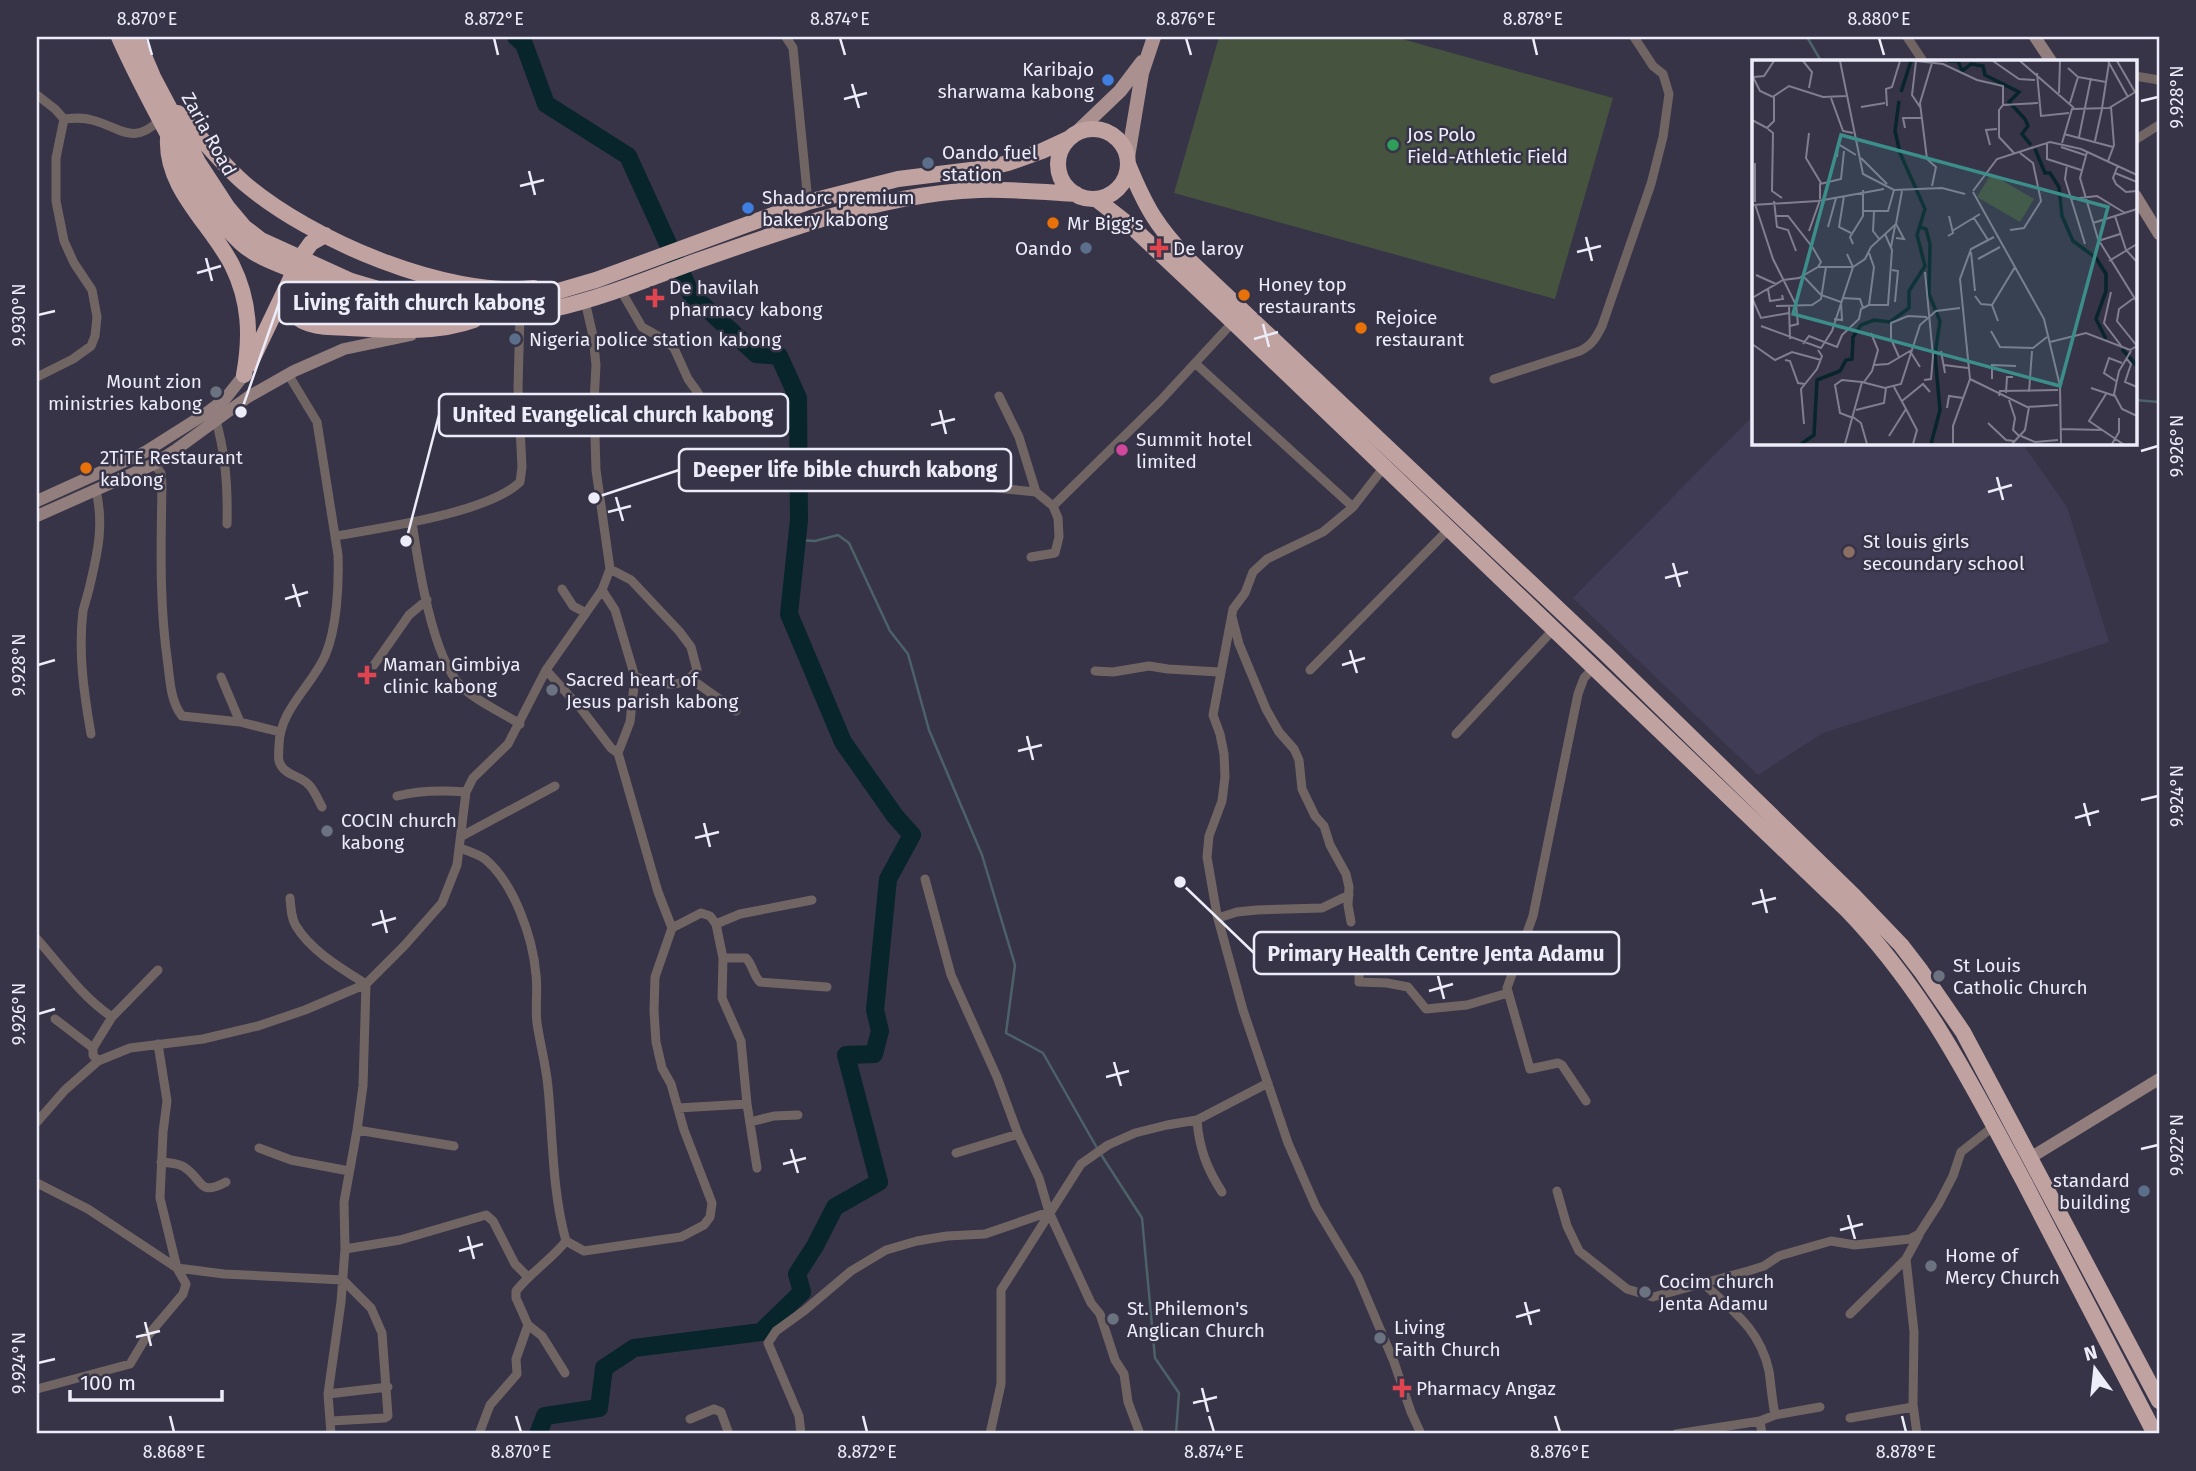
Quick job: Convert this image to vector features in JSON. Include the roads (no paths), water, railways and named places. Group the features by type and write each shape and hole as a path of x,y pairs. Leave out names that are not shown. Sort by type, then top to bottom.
{"highway":[{"path":"120,37 131,65 193,181 223,225 241,244 258,247 338,283 362,297 421,311 486,316 520,314 585,301 815,221 905,198 977,190 1076,194 1096,199 1132,227 1233,322 1847,910 1884,950 1939,1026 1959,1060 2155,1434"},
{"name":"Zaria Road","path":"136,37 153,77 198,162 237,221 258,247"},
{"path":"167,103 241,181 278,208 383,262 417,274 478,286 524,289 596,280"},
{"path":"338,283 421,299 472,303 537,297 596,280 808,202 898,179 1008,163 1089,130 1111,134 1122,144 1150,213 1167,237 1190,261 1606,654 1901,945 1962,1032 2159,1401"},
{"path":"168,135 169,160 188,202 230,262 242,291 249,332 244,375"},
{"path":"1073,136 1062,150 1058,164 1065,185 1076,194"},
{"path":"1096,199 1106,197 1122,184 1127,174 1128,160"},
{"path":"244,375 306,248 326,235"},
{"path":"282,299 301,321 319,326 443,328 486,316"},
{"path":"2109,1344 2125,1335"}],"main road":[{"path":"1073,136 1120,91 1146,55 1154,37"},
{"path":"1128,160 1146,55"}],"street":[{"path":"786,37 793,48 808,202"},
{"path":"1494,379 1580,351 1590,346 1602,326 1651,184 1663,137 1669,94 1663,74 1653,66 1634,37"},
{"path":"1908,37 1922,60"},
{"path":"2035,37 2050,60"},
{"path":"2136,76 2159,80"},
{"path":"37,95 64,119"},
{"path":"64,119 81,117 137,135 160,120"},
{"path":"37,377 73,359 91,346 97,317 92,290 74,263 64,241 55,201 56,158 64,119"},
{"path":"2136,139 2159,125"},
{"path":"2136,197 2159,234"},
{"path":"620,289 642,327 674,348 688,379 706,406"},
{"path":"37,1122 65,1090 98,1061 130,1048 203,1039 258,1027 366,984 442,903 457,865 466,792 473,778 508,744 546,670 602,590 610,569 596,470 596,365 585,301"},
{"path":"336,536 412,523 469,507 510,491 520,482 520,314"},
{"path":"1053,506 1196,364 1233,322"},
{"path":"37,516 153,464 248,397 288,374 344,349 443,328"},
{"path":"1196,364 1353,507"},
{"path":"288,374 317,422 336,536 339,572 334,620 326,654 315,675 288,712 280,732 279,762 285,771 308,784 322,807"},
{"path":"37,501 145,452 205,414 225,398 244,375"},
{"path":"999,396 1019,437 1035,492"},
{"path":"216,421 228,498 227,524"},
{"path":"153,464 161,474 162,484 161,604 175,708 182,716 240,722 280,732"},
{"path":"1384,467 1353,507 1323,532 1267,559 1253,572 1245,593 1233,609 1213,715 1224,754 1225,777 1222,801 1209,836 1207,857 1218,918 1243,1010 1299,1171 1316,1207 1358,1277 1421,1434"},
{"path":"968,485 1035,492 1053,506 1058,518 1059,537 1055,553 1031,557"},
{"path":"91,734 84,695 82,635 84,610 100,534 101,512 96,490"},
{"path":"412,523 418,564 436,635 449,672 462,687 520,724"},
{"path":"1310,670 1449,529"},
{"path":"610,569 631,580 691,647 696,670 691,679 683,683 669,684 635,677"},
{"path":"562,589 573,606 586,613"},
{"path":"460,848 482,857 494,867 513,897 531,944 538,996 537,1021 548,1086 554,1173 560,1220 566,1241 584,1251 604,1249 681,1237 705,1226 710,1217 712,1203 671,1084 662,1068 656,1042 655,977 672,929 658,892 618,753 630,722 635,677 615,610 602,590"},
{"path":"374,665 409,615 427,600"},
{"path":"1231,616 1239,644 1266,709 1279,732 1294,749 1299,760 1302,789 1315,816 1324,826 1330,845 1346,874 1351,922"},
{"path":"1456,734 1553,630"},
{"path":"1586,1101 1562,1065 1558,1063 1530,1069 1507,988 1533,916 1578,694 1584,678 1606,654"},
{"path":"1095,671 1149,666 1219,672"},
{"path":"546,670 618,753"},
{"path":"220,677 240,722"},
{"path":"691,679 736,711"},
{"path":"462,836 555,786"},
{"path":"397,796 436,790 466,792"},
{"path":"925,879 951,975 1039,1178 1049,1212 1091,1303 1100,1314 1115,1360 1124,1374 1128,1402 1140,1434"},
{"path":"1218,918 1237,912 1322,908 1349,895"},
{"path":"290,898 294,925 324,955 366,984"},
{"path":"716,924 740,914 812,900"},
{"path":"672,929 701,913 710,916 716,924 723,958 722,998 741,1041 757,1168"},
{"path":"37,939 67,976 112,1017"},
{"path":"723,958 746,958 751,962 755,977 760,982 827,987"},
{"path":"1359,962 1359,982 1408,987 1426,1009 1467,1006 1508,993"},
{"path":"98,1061 93,1055 93,1048 112,1017 158,970"},
{"path":"331,1434 328,1394 343,1280 344,1202 363,1086 366,984"},
{"path":"55,1019 93,1048"},
{"path":"37,1389 130,1364 145,1339 183,1294 186,1284 177,1268 160,1198 167,1101 158,1044"},
{"path":"2030,1158 2159,1079"},
{"path":"990,1434 1001,1384 1001,1290 1081,1164 1108,1145 1135,1133 1197,1120 1268,1083"},
{"path":"678,1108 747,1104"},
{"path":"750,1122 774,1116 797,1115"},
{"path":"1197,1120 1202,1154 1210,1174 1222,1192"},
{"path":"1850,1314 1906,1259 1953,1175 1961,1152 1994,1126"},
{"path":"357,1130 454,1146"},
{"path":"956,1153 1018,1134"},
{"path":"258,1147 291,1160 349,1171"},
{"path":"161,1162 183,1165 204,1188 213,1189 226,1182"},
{"path":"37,1182 88,1209 177,1268 224,1275 343,1280 370,1308 382,1333 388,1416 331,1421"},
{"path":"1557,1191 1567,1226 1580,1251 1627,1289 1653,1297 1764,1266 1779,1256 1831,1241 1854,1245 1910,1239 1919,1234"},
{"path":"801,1434 799,1416 768,1343 776,1331 851,1271 886,1250 947,1236 985,1234 1049,1212"},
{"path":"345,1250 400,1240 486,1215 493,1221 515,1264 527,1276"},
{"path":"565,1373 542,1336 528,1325 516,1298 516,1291 527,1276 566,1241"},
{"path":"1906,1259 1914,1332 1913,1407 1917,1434"},
{"path":"1703,1283 1744,1319 1755,1336 1768,1369 1775,1415"},
{"path":"479,1434 490,1405 517,1374 516,1359 528,1325"},
{"path":"328,1394 388,1387"},
{"path":"1676,1434 1820,1407"},
{"path":"1850,1418 1913,1407"},
{"path":"690,1419 714,1409 721,1412 729,1434"},
{"path":"1760,1420 1762,1434"}],"waterway":[{"path":"516,37 524,44 546,104 628,156 691,294 756,354 779,356 798,398 799,520 789,614 843,742 895,816 912,835 888,879 875,1010 880,1031 874,1054 846,1055 879,1182 835,1207 797,1274 802,1292 761,1332 634,1348 604,1368 599,1408 545,1416 538,1434"},
{"path":"1807,37 1820,60"},
{"path":"2136,400 2159,402"},
{"path":"797,540 815,541 838,535 849,543 890,631 908,654 929,730 982,855 1015,965 1006,1033 1043,1053 1097,1148"},
{"path":"1100,1153 1142,1218 1155,1358 1179,1393 1176,1434"}],"place":[{"name":"Karibajo sharwama kabong","path":"1108,80"},
{"name":"Jos Polo Field-Athletic Field","path":"1393,145"},
{"name":"Oando fuel station","path":"928,163"},
{"name":"Shadorc premium bakery kabong","path":"748,208"},
{"name":"Mr Bigg's","path":"1053,223"},
{"name":"Oando","path":"1086,248"},
{"name":"De laroy","path":"1159,248"},
{"name":"Honey top restaurants","path":"1244,295"},
{"name":"De havilah pharmacy kabong","path":"655,298"},
{"name":"Rejoice restaurant","path":"1361,328"},
{"name":"Nigeria police station kabong","path":"515,339"},
{"name":"Mount zion ministries kabong","path":"216,392"},
{"name":"Living faith church kabong","path":"241,412"},
{"name":"Summit hotel limited","path":"1122,450"},
{"name":"2TiTE Restaurant kabong","path":"86,468"},
{"name":"Deeper life bible church kabong","path":"594,498"},
{"name":"United Evangelical church kabong","path":"406,541"},
{"name":"St louis girls secoundary school","path":"1849,552"},
{"name":"Maman Gimbiya clinic kabong","path":"367,675"},
{"name":"Sacred heart of Jesus parish kabong","path":"552,690"},
{"name":"COCIN church kabong","path":"327,831"},
{"name":"Primary Health Centre Jenta Adamu","path":"1180,882"},
{"name":"St Louis Catholic Church","path":"1939,976"},
{"name":"standard building","path":"2144,1191"},
{"name":"Home of Mercy Church","path":"1931,1266"},
{"name":"Cocim church Jenta Adamu","path":"1645,1292"},
{"name":"St. Philemon's Anglican Church","path":"1113,1319"},
{"name":"Living Faith Church","path":"1380,1338"},
{"name":"Pharmacy Angaz","path":"1402,1388"}]}
